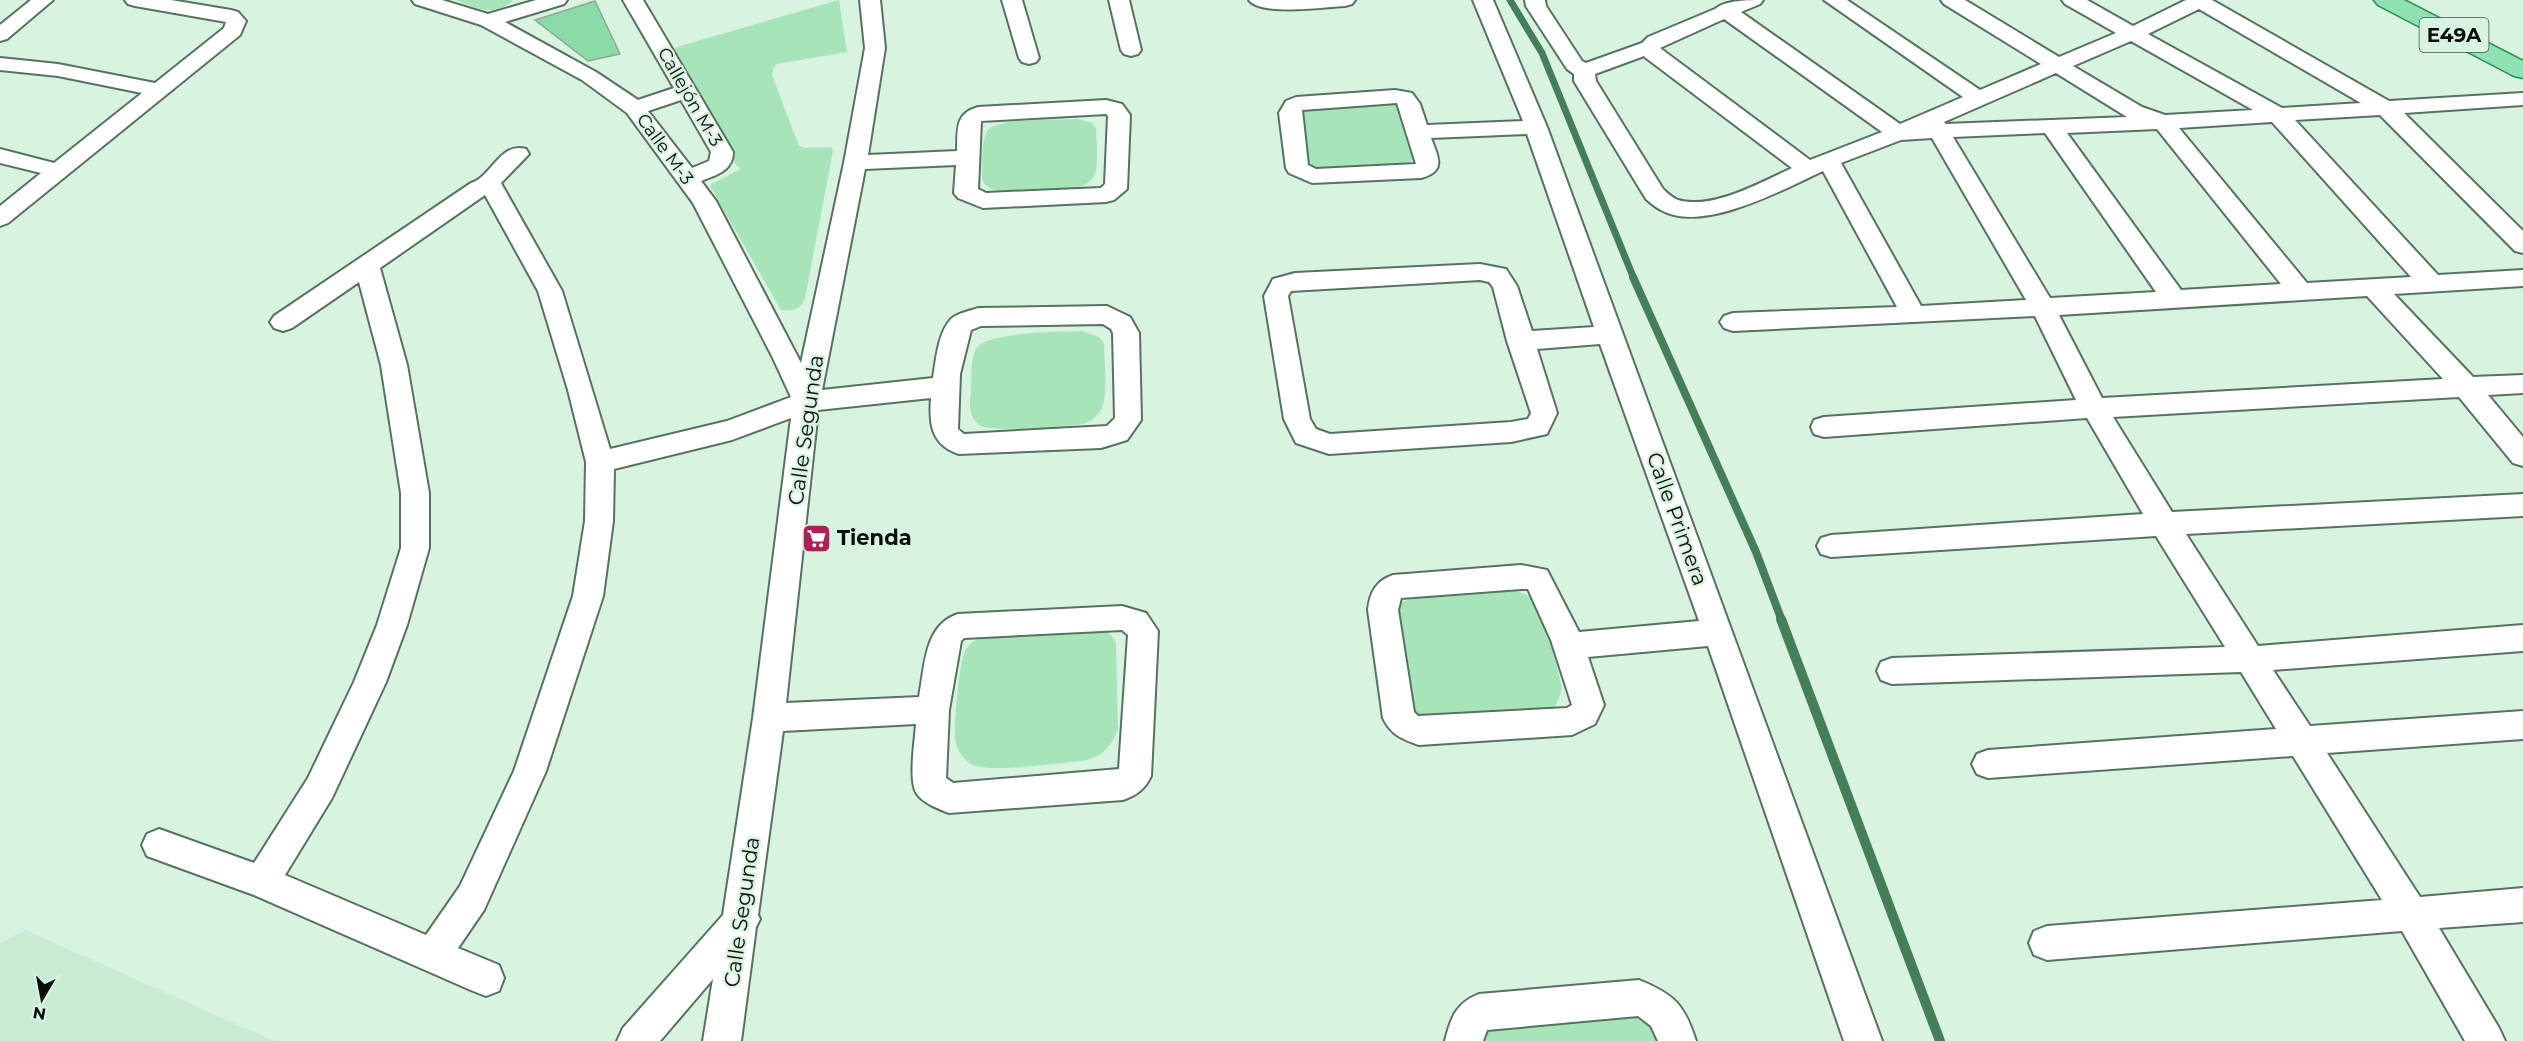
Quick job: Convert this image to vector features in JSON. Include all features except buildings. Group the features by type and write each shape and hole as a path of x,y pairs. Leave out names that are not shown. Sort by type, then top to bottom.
{"main road":[{"name":"E49A","path":"2386,0 2523,71"}],"street":[{"path":"0,35 42,0"},
{"path":"0,218 233,31 236,21 231,16 135,0"},
{"name":"Calle M-3","path":"422,0 488,21 589,76 635,108 704,201 785,356 806,402"},
{"path":"488,21 557,0"},
{"name":"Callejón M-3","path":"633,0 722,152 722,160 717,166 687,179"},
{"name":"Calle Segunda","path":"722,1041 742,919 769,718 806,402 855,163 875,48 870,0"},
{"path":"1012,0 1029,58"},
{"path":"1119,0 1131,50"},
{"path":"1259,0 1269,3 1345,0"},
{"name":"Calle Primera","path":"1483,0 1536,127 1863,1041"},
{"path":"1535,0 1536,6 1574,65 1584,71"},
{"path":"1584,71 1649,47 1655,41 1724,10 1753,0"},
{"path":"1834,0 1978,98"},
{"path":"1951,0 2134,112 2163,122 2300,291"},
{"path":"2072,0 2277,114 2431,283"},
{"path":"1936,126 1978,98 2134,33 2200,0 2387,109 2523,245"},
{"path":"1724,10 1898,133"},
{"path":"1649,47 1653,54 1818,165 1914,315"},
{"path":"0,64 58,70 159,90"},
{"path":"1584,71 1585,81 1654,194 1670,206 1692,209 1721,206 1755,194 1818,165 1898,133 1936,126 2052,127 2163,122 2523,99"},
{"path":"635,108 687,91"},
{"path":"1395,96 1404,98 1409,104 1420,132 1428,162 1427,167 1422,171 1312,176 1297,168 1290,113 1294,106 1304,102 1395,96"},
{"path":"1106,107 1114,109 1119,115 1116,184 1115,189 1106,195 983,201 966,193 967,157 969,123 972,117 978,114 1106,107"},
{"path":"1936,126 2043,307 2094,408 2164,524 2411,914 2486,1041"},
{"path":"1420,132 1536,127"},
{"path":"2052,127 2174,299"},
{"path":"487,186 499,171 518,154"},
{"path":"0,156 59,171"},
{"path":"855,163 967,157"},
{"path":"283,322 479,188 487,186 493,188 550,291 581,390 600,462 599,522 588,596 533,760 472,898 432,956"},
{"path":"262,882 320,788 370,682 393,625 415,548 415,494 394,365 367,266"},
{"path":"1480,272 1497,275 1505,286 1520,341 1544,413 1537,427 1511,432 1329,444 1306,436 1297,419 1276,296 1282,285 1295,281 1480,272"},
{"path":"1733,322 1914,315 2523,278"},
{"path":"2373,287 2466,387 2523,456"},
{"path":"1107,315 1121,323 1126,333 1128,420 1117,433 959,444 947,435 944,427 945,387 956,332 961,324 978,318 1107,315"},
{"path":"1520,341 1609,336"},
{"path":"1824,427 2094,408 2523,384"},
{"path":"600,462 732,430 806,402 869,393 945,387"},
{"path":"1831,546 2164,524 2523,505"},
{"path":"1521,577 1538,578 1552,602 1569,646 1588,705 1584,714 1572,720 1419,731 1407,726 1399,718 1383,610 1384,597 1393,587 1521,577"},
{"path":"1122,618 1135,622 1143,631 1137,765 1135,776 1123,785 949,798 929,785 933,710 944,645 949,633 958,626 1122,618"},
{"path":"1569,646 1718,632"},
{"path":"1892,671 2250,659 2523,638"},
{"path":"769,718 933,710"},
{"path":"1988,764 2523,725"},
{"path":"159,845 262,882 486,978"},
{"path":"2047,943 2523,905"},
{"path":"636,1041 742,919"},
{"path":"1464,1041 1468,1022 1479,1012 1639,998 1657,1005 1672,1023 1677,1041"}],"shaded area":[{"path":"25,930 274,1041 0,1041 0,943"}],"green space":[{"path":"456,0 513,0 500,9 485,10"},
{"path":"839,0 847,52 777,64 773,69 772,75 799,146 804,148 831,147 833,151 805,298 796,309 781,310 710,186 741,169 736,165 673,50"},
{"path":"1394,102 1401,105 1415,157 1405,166 1318,169 1306,158 1300,137 1299,113 1303,108"},
{"path":"1078,119 1092,123 1096,128 1096,168 1093,178 1088,182 1082,186 1051,190 997,190 987,187 982,173 983,149 988,130 1004,123"},
{"path":"1082,331 1099,337 1104,343 1104,398 1100,411 1094,418 1078,425 1000,429 981,426 973,419 970,405 972,363 976,349 983,343 1009,336 1042,332"},
{"path":"1512,589 1534,598 1541,606 1562,687 1555,705 1548,715 1426,722 1413,712 1393,624 1399,604 1414,597"},
{"path":"1101,629 1111,635 1116,643 1118,729 1105,751 1082,761 1010,768 982,767 973,765 964,758 955,739 955,721 963,655 970,644 988,635"},
{"path":"1619,1005 1648,1022 1653,1027 1659,1041 1475,1041 1481,1028"}],"waterway":[{"path":"1510,0 1542,53 1634,279"},
{"path":"1633,277 1756,552 1782,621"},
{"path":"1781,619 1940,1041"}],"place":[{"name":"Tienda","path":"816,538"}]}
